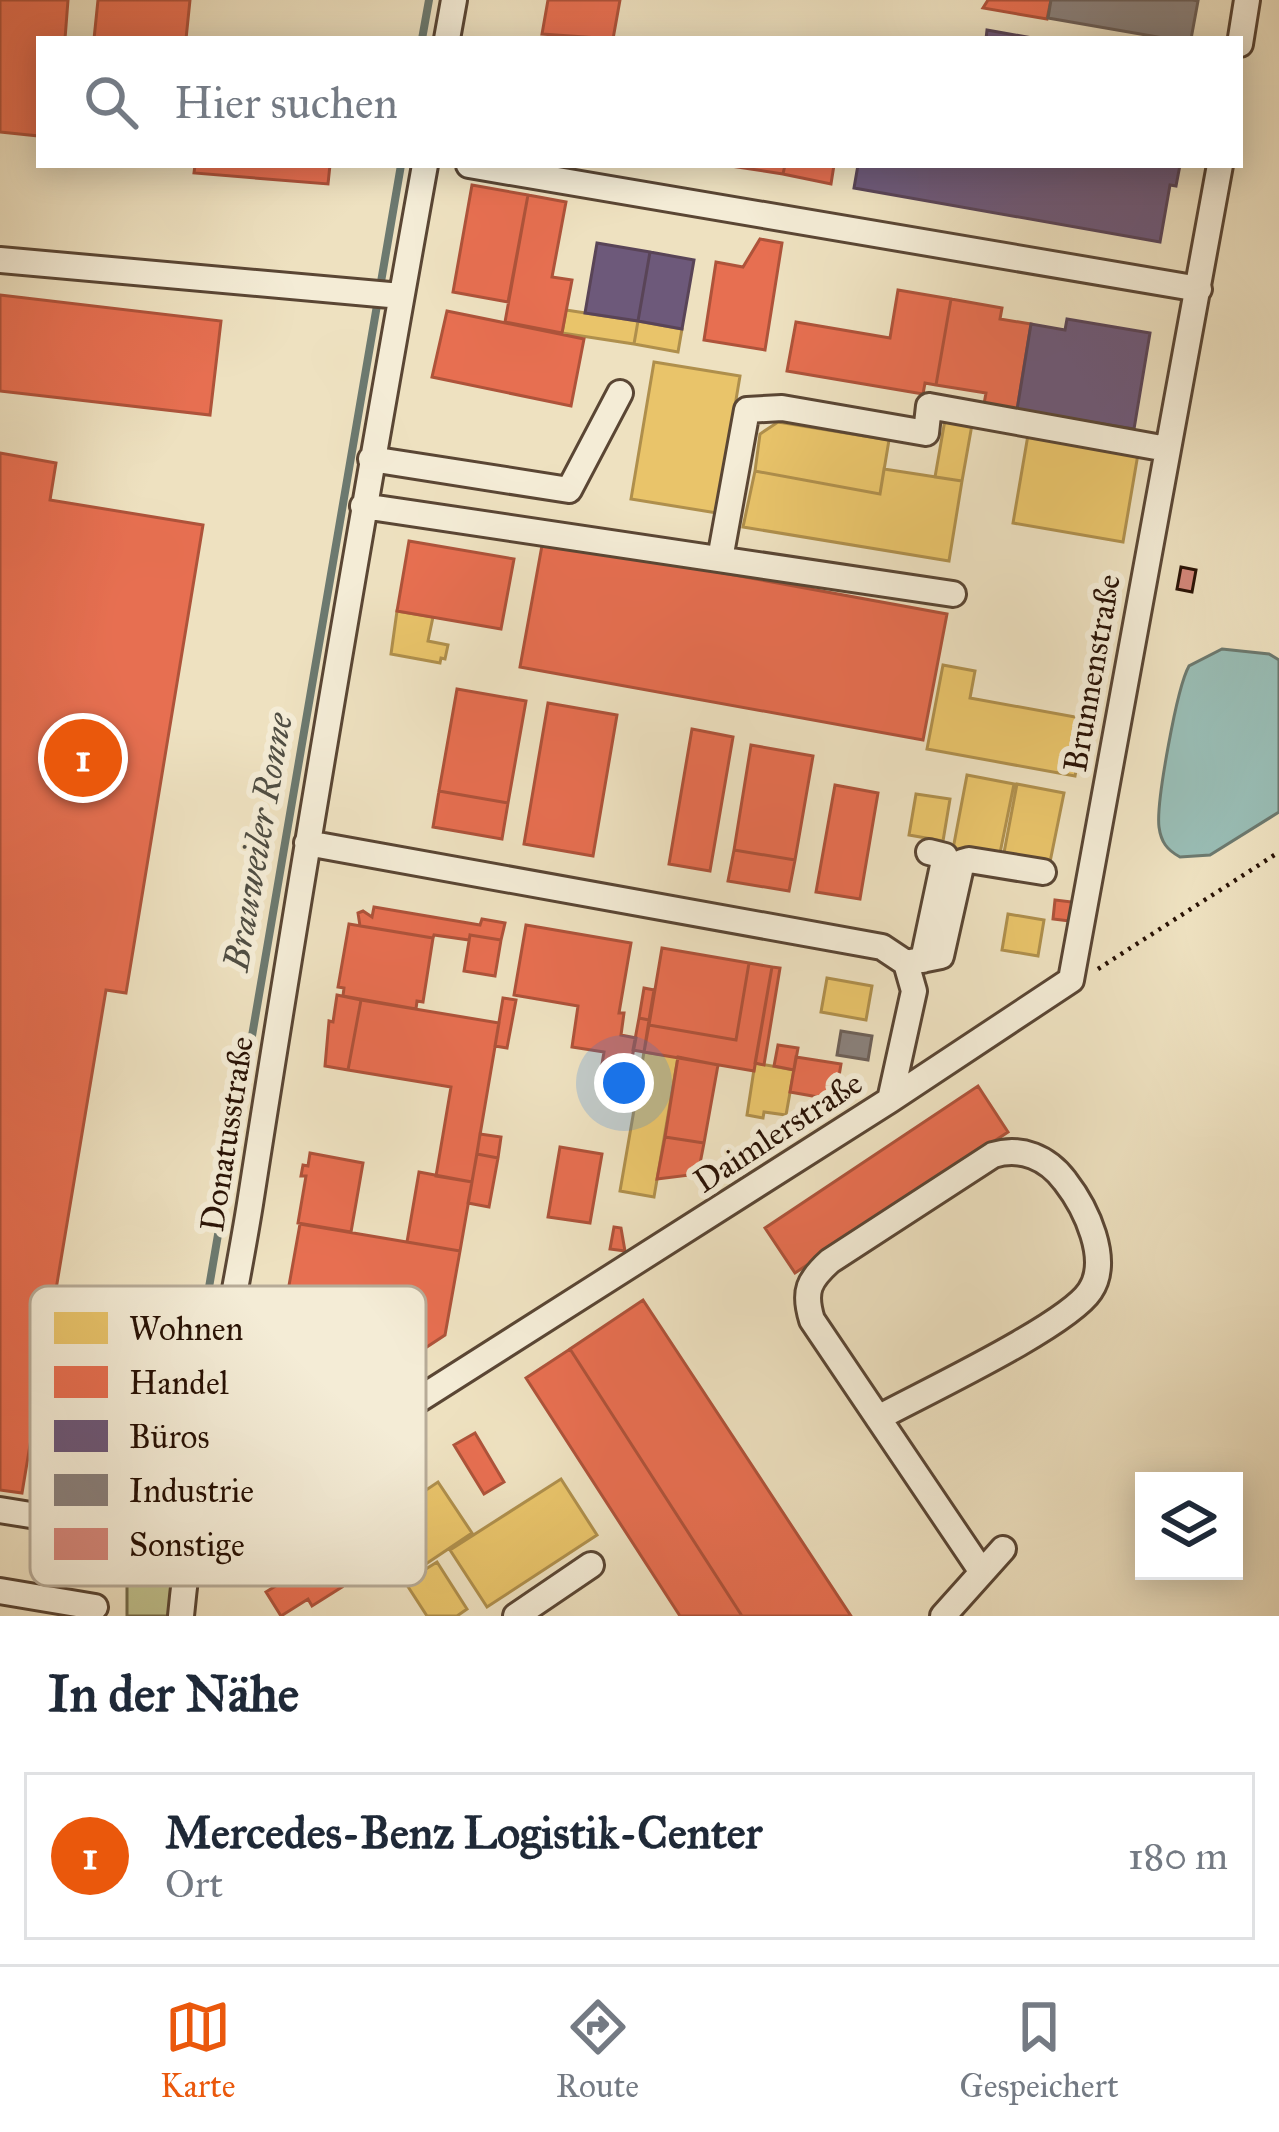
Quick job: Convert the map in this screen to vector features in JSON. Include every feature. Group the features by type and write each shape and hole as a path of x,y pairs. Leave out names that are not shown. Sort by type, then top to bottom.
{"street":[{"path":"448,36 454,0"},
{"path":"1241,36 1247,0"},
{"name":"Donatusstraße","path":"214,1286 307,844 396,295 424,168"},
{"path":"487,168 1199,289"},
{"name":"Brunnenstraße","path":"1071,980 1219,168"},
{"path":"0,260 396,295"},
{"path":"371,459 568,490 620,393"},
{"path":"719,559 748,410 782,408 926,433 929,406 1167,448"},
{"path":"363,506 953,594"},
{"path":"307,844 882,947 915,961 940,956 945,946 962,862 1042,872"},
{"name":"Daimlerstraße","path":"426,1395 890,1100 914,991 915,961 945,856 928,852"},
{"path":"890,1100 1071,980"},
{"path":"878,1418 1054,1322 1093,1288 1098,1267 1094,1236 1066,1182 1045,1161 1007,1150 993,1155 830,1261 812,1277 806,1291 812,1320 878,1418 982,1572"},
{"path":"0,1510 30,1514"},
{"path":"944,1616 1003,1549"},
{"path":"516,1616 590,1565"},
{"name":"Donatusstraße","path":"182,1616 185,1586"},
{"path":"0,1591 31,1606 95,1607"}],"path":[{"path":"1071,980 1089,975 1279,853"}],"green space":[{"path":"127,1586 173,1586 169,1616 127,1616"}],"water":[{"path":"1222,649 1269,654 1279,660 1279,812 1210,855 1180,857 1165,845 1159,827 1173,720 1189,666"}],"building: Wohnen":[{"path":"566,310 638,321 634,344 562,333"},
{"path":"638,321 682,329 678,352 634,344"},
{"path":"654,362 740,376 717,513 631,499"},
{"path":"946,414 973,419 962,481 935,477"},
{"path":"778,422 889,440 880,494 755,471 760,434"},
{"path":"1028,435 1138,454 1123,542 1013,523"},
{"path":"884,469 962,481 949,561 743,527 755,471 880,494"},
{"path":"397,611 433,617 428,641 448,645 445,659 440,663 391,654"},
{"path":"943,665 975,671 970,698 1086,719 1075,776 927,749"},
{"path":"967,775 1014,784 999,858 953,849"},
{"path":"1017,784 1064,793 1049,867 1003,858"},
{"path":"916,794 950,799 943,841 909,835"},
{"path":"1008,914 1044,920 1038,956 1002,950"},
{"path":"827,978 872,986 866,1020 821,1012"},
{"path":"644,1052 678,1057 654,1197 620,1191"},
{"path":"755,1063 794,1070 786,1115 747,1115"},
{"path":"561,1479 597,1535 487,1607 450,1550"},
{"path":"438,1482 472,1533 426,1564 426,1490"},
{"path":"437,1562 467,1609 457,1616 427,1616 408,1586 426,1586 426,1569"}],"building: Handel":[{"path":"0,0 68,0 65,36 36,36 36,136 0,132"},
{"path":"98,0 190,0 186,36 94,36"},
{"path":"548,0 620,0 614,36 542,34"},
{"path":"988,0 1051,0 1047,19 983,8"},
{"path":"195,168 330,168 328,184 194,173"},
{"path":"744,168 784,168 783,174"},
{"path":"784,168 834,168 831,184 783,174"},
{"path":"472,185 528,195 508,302 453,292"},
{"path":"528,195 566,202 552,277 572,280 562,333 505,322"},
{"path":"760,239 782,243 765,350 704,340 716,262 743,267"},
{"path":"898,290 951,299 936,385 925,383 923,394 787,371 796,322 890,338"},
{"path":"0,295 221,321 210,415 0,391"},
{"path":"951,299 1002,308 1000,319 1031,324 1017,410 984,404 986,393 936,385"},
{"path":"447,311 584,339 571,406 432,377"},
{"path":"0,453 56,463 50,500 203,525 126,993 106,990 57,1286 30,1286 30,1445 22,1493 0,1490"},
{"path":"543,540 947,614 923,740 520,667"},
{"path":"409,541 514,559 501,629 397,611"},
{"path":"457,689 526,701 508,803 439,791"},
{"path":"548,703 617,715 593,856 524,844"},
{"path":"692,729 733,737 710,871 669,864"},
{"path":"751,745 813,756 795,860 734,850"},
{"path":"835,785 878,793 860,899 816,892"},
{"path":"439,791 508,803 502,839 433,827"},
{"path":"734,850 795,860 789,891 728,881"},
{"path":"1055,900 1072,902 1070,921 1053,919"},
{"path":"374,907 480,925 482,919 505,923 501,940 470,935 469,940 433,938 360,926 358,913 372,917"},
{"path":"349,924 433,938 423,1002 417,1001 416,1009 343,996 344,988 338,987"},
{"path":"526,925 631,943 619,1013 624,1013 621,1035 636,1038 630,1068 602,1064 604,1052 572,1047 578,1006 514,995"},
{"path":"470,935 501,940 495,976 464,971"},
{"path":"662,948 749,963 736,1040 649,1025"},
{"path":"749,963 772,967 754,1071 644,1052 649,1025 736,1040"},
{"path":"772,967 780,968 764,1065 755,1063"},
{"path":"644,988 654,990 649,1020 639,1018"},
{"path":"337,995 361,1000 348,1070 325,1066"},
{"path":"503,998 516,1000 507,1048 495,1046"},
{"path":"361,1000 499,1023 472,1182 436,1176 451,1087 348,1070"},
{"path":"639,1018 649,1020 644,1052 633,1050"},
{"path":"778,1045 798,1048 794,1070 774,1066"},
{"path":"678,1057 718,1065 704,1143 665,1137"},
{"path":"796,1057 841,1064 835,1100 790,1092"},
{"path":"978,1086 1008,1132 795,1273 765,1228"},
{"path":"480,1134 501,1137 498,1158 477,1154"},
{"path":"665,1137 704,1143 698,1174 657,1179"},
{"path":"560,1147 602,1154 590,1223 548,1217"},
{"path":"310,1153 363,1163 351,1232 298,1223 306,1176 301,1176"},
{"path":"477,1154 498,1158 489,1207 468,1203"},
{"path":"419,1172 472,1182 460,1251 407,1242"},
{"path":"300,1224 460,1251 445,1335 426,1348 426,1286 289,1286"},
{"path":"614,1227 621,1228 625,1251 610,1249"},
{"path":"643,1300 851,1616 742,1616 570,1349"},
{"path":"570,1349 742,1616 680,1616 526,1378"},
{"path":"475,1433 504,1482 484,1494 454,1445"},
{"path":"276,1586 342,1587 312,1606 308,1599 281,1616 266,1592"}],"building: Büros":[{"path":"987,30 1021,36 986,36"},
{"path":"857,168 1179,168 1176,186 1170,185 1160,242 854,188"},
{"path":"597,243 650,252 638,321 585,313"},
{"path":"650,252 694,260 682,329 638,321"},
{"path":"1067,319 1150,333 1134,429 1017,410 1031,324 1065,330"}],"building: Industrie":[{"path":"1051,0 1198,1 1192,36 1152,36 1048,18"},
{"path":"841,1031 872,1036 868,1060 837,1055"}],"building: Sonstige":[{"path":"1181,567 1196,570 1192,592 1177,589"}],"waterway":[{"name":"Brauweiler Ronne","path":"423,36 429,0"},
{"name":"Brauweiler Ronne","path":"209,1286 400,168"}],"place":[{"name":"Mercedes-Benz Logistik-Center","path":"83,758"}]}
